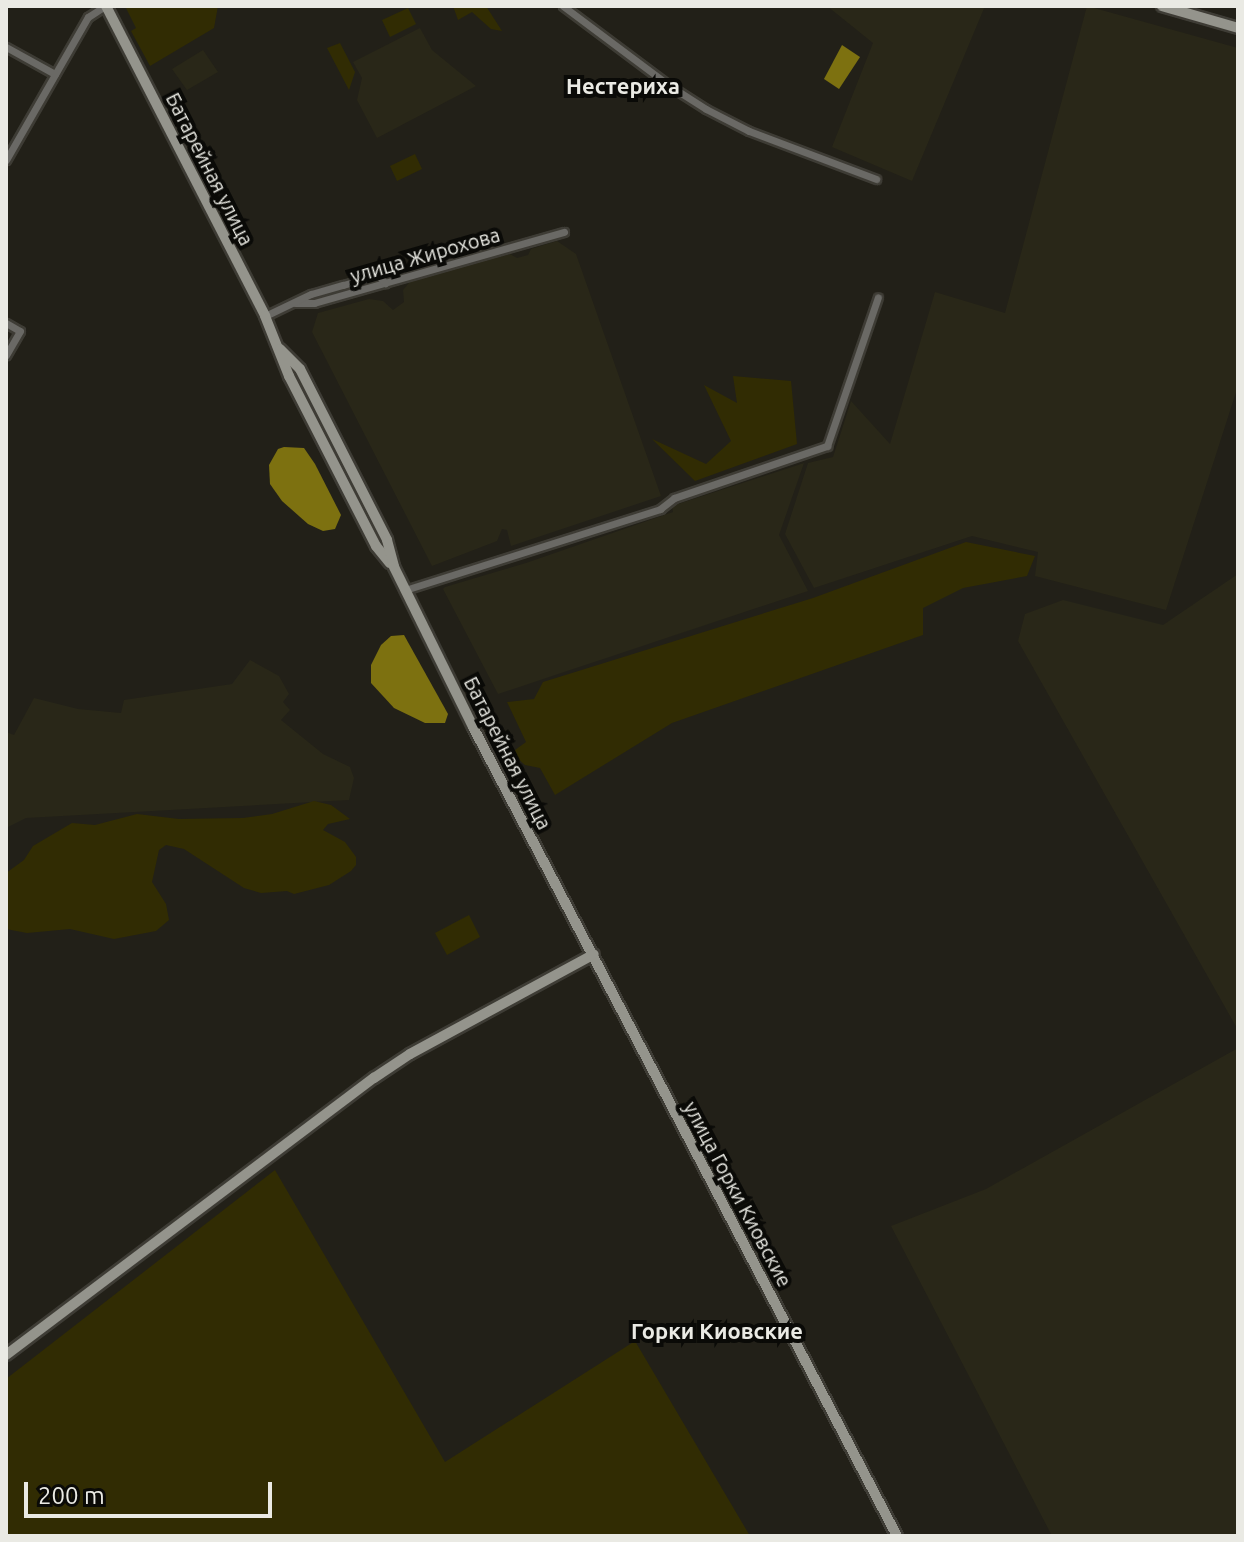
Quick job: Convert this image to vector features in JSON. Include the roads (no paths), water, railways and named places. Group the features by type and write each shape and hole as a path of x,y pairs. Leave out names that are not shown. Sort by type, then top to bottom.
{"main road":[{"name":"Батарейная улица","path":"106,6 265,316 289,376 376,546 394,567 594,954"},
{"path":"1162,6 1238,28"},
{"path":"6,1355 374,1078 410,1054 594,954"},
{"name":"улица Горки Киовские","path":"594,954 664,1095 897,1536"}],"street":[{"path":"6,160 88,17 106,6"},
{"path":"563,6 706,109 749,131 876,179"},
{"path":"6,47 55,74"},
{"name":"улица Жирохова","path":"295,303 314,303 564,232"},
{"name":"улица Жирохова","path":"265,316 311,294 378,275 385,283"},
{"path":"405,590 660,509 674,498 827,446 878,297"},
{"path":"6,323 20,331 6,355"}],"district":[{"name":"Нестериха","path":"623,86"},
{"name":"Горки Киовские","path":"717,1331"}]}
